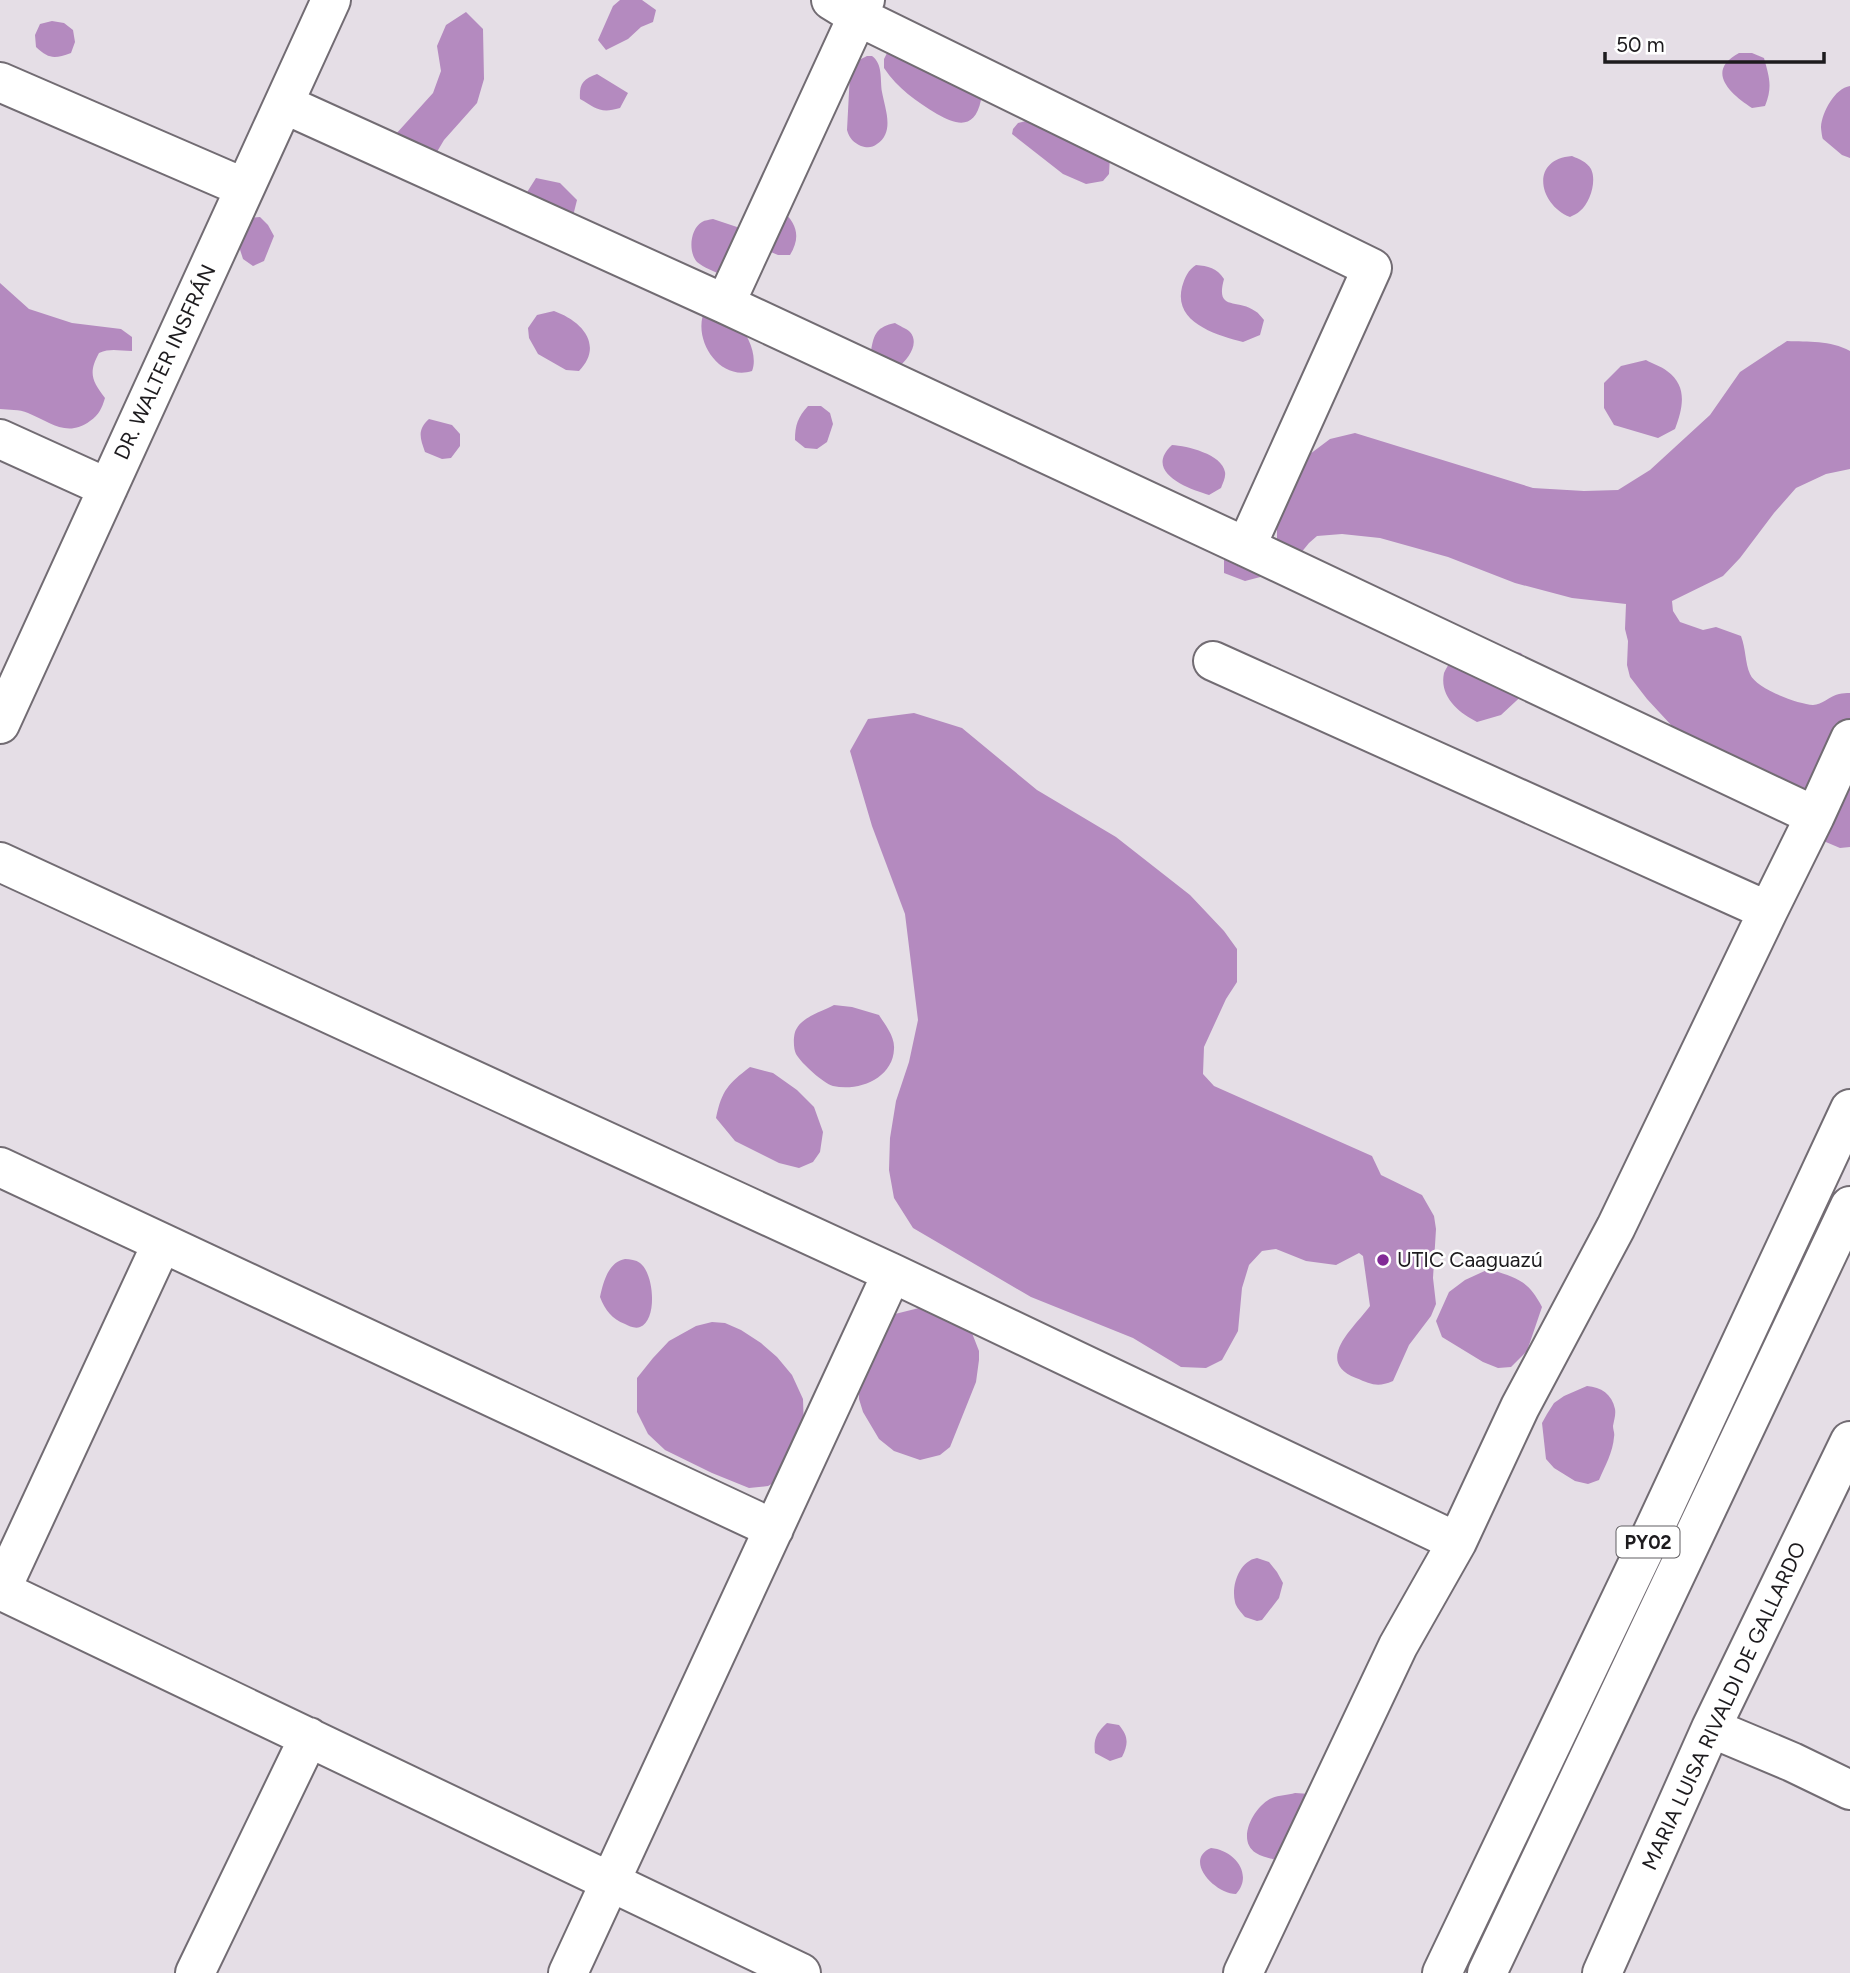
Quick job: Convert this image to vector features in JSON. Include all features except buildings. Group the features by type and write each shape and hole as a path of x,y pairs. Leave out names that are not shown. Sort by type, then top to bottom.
{"main road":[{"name":"DR. WALTER INSFRÁN","path":"0,724 331,0"},
{"path":"725,304 851,5 1372,268 1246,547"},
{"path":"0,82 245,188"},
{"path":"284,104 725,304 1815,816"},
{"path":"0,439 108,488"},
{"path":"1213,661 1768,911"},
{"path":"1243,1973 1398,1646 1457,1542 1520,1407 1616,1227 1850,739"},
{"path":"0,862 892,1273 1457,1542"},
{"name":"PY02","path":"1442,1973 1643,1553 1850,1109"},
{"path":"0,1167 774,1530"},
{"name":"PY02","path":"1487,1973 1850,1206"},
{"path":"162,1243 0,1591 801,1973"},
{"path":"568,1973 892,1273"},
{"name":"MARIA LUISA RIVALDI DE GALLARDO","path":"1602,1973 1711,1728 1850,1441"},
{"path":"1711,1728 1850,1790"},
{"path":"195,1973 309,1737"}],"shaded area":[{"path":"620,0 642,0 656,10 653,22 606,50 598,40 613,6"},
{"path":"466,12 483,29 484,79 477,103 444,140 431,162 386,145 433,93 441,71 437,46 446,25"},
{"path":"52,21 64,23 73,30 75,42 71,53 52,57 36,47 35,35 40,24"},
{"path":"889,49 969,83 981,100 975,116 965,122 952,121 908,94 884,68 884,59"},
{"path":"1739,53 1752,53 1764,58 1770,87 1765,106 1752,108 1724,82 1724,67"},
{"path":"867,56 876,59 879,67 887,120 883,139 871,147 854,142 847,130 850,73 857,61"},
{"path":"597,74 628,93 620,108 603,110 580,99 583,83"},
{"path":"1850,86 1850,158 1842,155 1823,139 1821,127 1830,102 1839,91"},
{"path":"1026,121 1110,156 1109,174 1103,181 1086,184 1063,174 1012,134 1018,123"},
{"path":"1572,156 1589,167 1593,180 1587,203 1570,217 1559,211 1551,202 1543,183 1544,173 1549,165"},
{"path":"536,178 560,183 577,200 571,224 524,197"},
{"path":"782,210 796,231 796,242 790,255 778,255 766,250"},
{"path":"260,217 274,236 264,261 253,266 243,259 236,237 249,218"},
{"path":"713,219 737,227 743,238 722,275 697,262 692,253 693,235 698,225"},
{"path":"1196,265 1212,268 1221,275 1224,279 1222,289 1225,300 1248,307 1259,314 1264,320 1260,335 1243,342 1221,336 1190,318 1181,299 1182,287 1187,274"},
{"path":"0,283 29,309 72,323 121,329 132,337 132,351 111,350 99,353 93,366 93,377 105,398 96,416 82,426 59,427 25,412 0,409"},
{"path":"706,308 730,318 741,328 753,352 752,371 740,373 728,370 710,354 702,331"},
{"path":"554,311 573,321 586,335 590,352 579,371 566,370 538,354 529,338 528,328 537,315"},
{"path":"895,323 910,332 914,341 909,356 898,367 876,362 871,351 877,332"},
{"path":"1787,341 1827,343 1850,351 1850,469 1826,474 1796,488 1723,576 1672,601 1673,611 1680,622 1703,630 1716,627 1741,636 1750,674 1760,685 1778,695 1813,705 1842,693 1850,693 1850,847 1840,848 1807,834 1782,778 1759,767 1708,757 1687,745 1630,677 1625,629 1626,604 1572,598 1515,583 1448,557 1380,538 1342,534 1317,536 1300,554 1277,544 1277,516 1306,457 1330,439 1355,433 1533,488 1618,490 1650,470 1710,415 1740,372"},
{"path":"1646,360 1674,377 1681,390 1682,405 1675,429 1658,438 1614,425 1604,408 1604,383 1621,366"},
{"path":"808,406 821,406 830,413 833,424 827,442 817,449 805,448 795,440 798,422"},
{"path":"429,419 452,425 460,434 460,446 451,458 442,459 425,452 421,434"},
{"path":"1172,445 1195,449 1218,460 1225,472 1221,488 1209,495 1180,484 1172,478 1165,471 1163,463 1164,455"},
{"path":"1224,547 1268,575 1245,581 1224,573"},
{"path":"1500,648 1521,653 1532,667 1528,690 1501,715 1477,722 1457,709 1447,697 1443,682 1444,673 1452,658"},
{"path":"914,713 962,728 1037,790 1116,837 1190,895 1224,931 1237,949 1237,982 1226,999 1204,1047 1203,1074 1214,1086 1372,1156 1381,1175 1422,1195 1434,1216 1436,1229 1433,1278 1436,1304 1431,1316 1409,1345 1393,1381 1378,1385 1370,1383 1344,1371 1338,1363 1341,1344 1370,1306 1363,1256 1359,1253 1336,1265 1306,1261 1276,1249 1262,1251 1249,1265 1242,1288 1238,1331 1222,1360 1206,1368 1181,1367 1133,1338 1031,1297 913,1228 894,1198 889,1170 890,1138 896,1101 909,1062 918,1020 905,914 872,826 850,751 868,719"},
{"path":"834,1005 879,1015 889,1031 894,1044 892,1059 888,1068 873,1081 853,1087 833,1086 813,1072 796,1054 794,1037 800,1024 808,1017"},
{"path":"750,1067 773,1073 797,1090 814,1107 823,1132 820,1152 813,1162 799,1168 779,1163 735,1141 716,1118 727,1088"},
{"path":"625,1259 640,1263 645,1268 651,1286 650,1315 646,1323 638,1328 628,1326 613,1317 600,1297 610,1269"},
{"path":"1489,1269 1521,1281 1532,1291 1542,1307 1527,1351 1511,1367 1498,1368 1483,1362 1442,1337 1436,1321 1449,1292 1465,1280"},
{"path":"923,1307 955,1321 972,1333 979,1351 979,1360 976,1382 950,1447 940,1455 920,1460 894,1451 879,1439 863,1412 859,1399 859,1372 891,1315"},
{"path":"712,1322 725,1323 761,1343 792,1375 803,1399 804,1430 784,1477 768,1486 749,1488 665,1450 648,1434 637,1412 637,1378 653,1358 669,1341 696,1326"},
{"path":"1587,1386 1605,1392 1614,1404 1615,1411 1610,1454 1599,1480 1588,1484 1575,1481 1554,1468 1546,1459 1542,1423 1554,1403"},
{"path":"1257,1558 1269,1562 1283,1583 1279,1598 1262,1620 1257,1621 1245,1617 1236,1606 1234,1589 1241,1569"},
{"path":"1107,1723 1119,1725 1126,1740 1122,1757 1110,1761 1095,1753 1096,1736"},
{"path":"1295,1793 1311,1794 1278,1861 1261,1856 1250,1847 1247,1840 1247,1832 1254,1815 1272,1798"},
{"path":"1211,1848 1227,1853 1239,1864 1243,1879 1236,1894 1219,1888 1205,1876 1200,1860 1203,1853"}],"place":[{"name":"UTIC Caaguazú","path":"1383,1260"}]}
